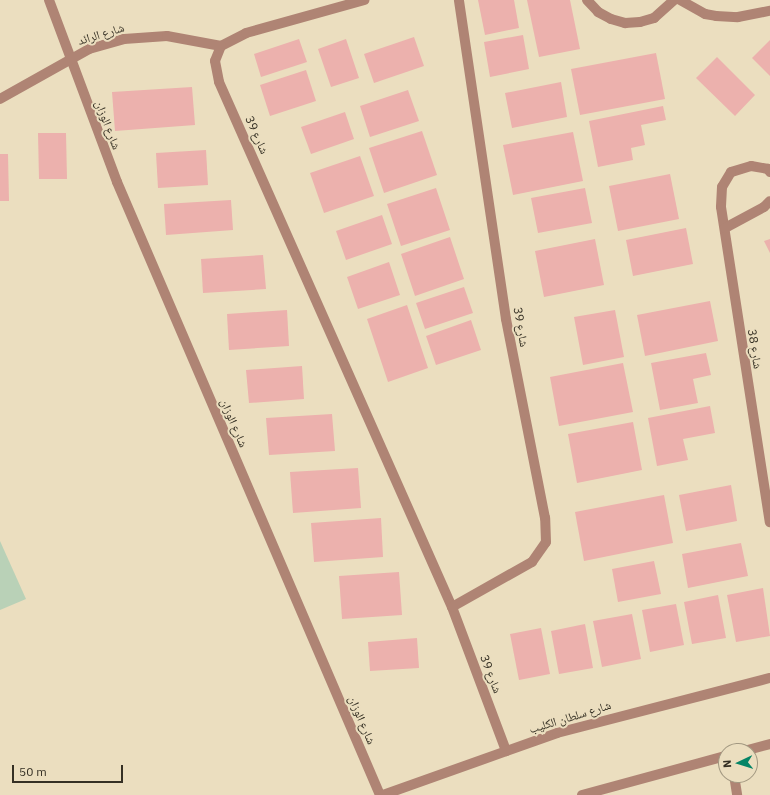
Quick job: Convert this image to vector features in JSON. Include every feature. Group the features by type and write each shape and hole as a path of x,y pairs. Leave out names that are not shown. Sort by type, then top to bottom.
{"street":[{"name":"شارع الوزان","path":"49,0 69,59 117,182 381,795"},
{"path":"221,46 246,33 364,0"},
{"name":"شارع 39","path":"452,607 532,562 546,542 545,518 506,319 459,0"},
{"path":"587,0 598,12 611,19 625,23 640,22 654,18 674,0"},
{"path":"680,0 705,14 716,16 738,16 770,11"},
{"name":"شارع الرائد","path":"0,99 89,49 140,37 167,36 221,46"},
{"name":"شارع 39","path":"221,46 215,61 219,82 452,607 506,751"},
{"name":"شارع 38","path":"770,172 768,169 751,166 731,172 722,187 721,207 731,280 770,522"},
{"path":"725,228 764,207 770,201"},
{"name":"شارع سلطان الكليب","path":"381,795 506,751 597,722 770,678"},
{"path":"758,747 770,744"},
{"path":"582,795 718,758"},
{"path":"735,783 737,795"}],"green space":[{"path":"0,541 26,599 0,610"}],"building":[{"path":"478,0 514,0 519,28 485,35"},
{"path":"527,0 570,0 580,49 539,57"},
{"path":"523,35 529,69 490,77 484,42"},
{"path":"414,37 424,66 374,83 364,54"},
{"path":"299,39 307,62 261,77 254,54"},
{"path":"346,39 359,78 331,87 318,49"},
{"path":"770,40 770,76 752,58"},
{"path":"656,53 665,99 580,115 571,69"},
{"path":"717,57 755,95 735,116 696,78"},
{"path":"306,70 316,101 270,116 260,85"},
{"path":"561,82 567,117 512,128 505,93"},
{"path":"192,87 195,125 115,131 112,92"},
{"path":"408,90 419,121 370,137 360,106"},
{"path":"663,106 666,120 641,125 645,145 631,148 633,160 598,167 589,121"},
{"path":"345,112 354,139 311,154 301,127"},
{"path":"422,131 437,175 384,193 369,148"},
{"path":"573,132 583,181 513,195 503,145"},
{"path":"38,133 66,133 67,179 39,179"},
{"path":"206,150 208,185 158,188 156,153"},
{"path":"0,154 8,154 9,201 0,201"},
{"path":"360,156 374,196 324,213 310,173"},
{"path":"670,174 679,219 618,231 609,186"},
{"path":"436,188 450,230 401,246 387,204"},
{"path":"585,188 592,223 538,233 531,198"},
{"path":"231,200 233,230 166,235 164,204"},
{"path":"382,215 392,244 346,260 336,231"},
{"path":"686,228 693,264 633,276 626,240"},
{"path":"450,237 464,279 415,296 401,254"},
{"path":"595,239 604,285 544,297 535,251"},
{"path":"770,239 770,253 764,241"},
{"path":"263,255 266,289 203,293 201,259"},
{"path":"389,262 400,295 358,309 347,277"},
{"path":"464,287 473,313 425,329 416,303"},
{"path":"710,301 718,341 645,356 637,315"},
{"path":"407,305 428,368 388,382 367,319"},
{"path":"287,310 289,346 229,350 227,314"},
{"path":"615,310 624,357 583,365 574,317"},
{"path":"471,320 481,350 436,365 426,336"},
{"path":"706,353 711,375 693,379 698,403 660,410 651,363"},
{"path":"623,363 633,412 559,426 550,377"},
{"path":"302,366 304,399 249,403 246,370"},
{"path":"710,406 715,433 683,439 688,460 657,466 648,418"},
{"path":"332,414 335,451 269,455 266,418"},
{"path":"633,422 642,470 577,483 568,434"},
{"path":"358,468 361,508 293,513 290,472"},
{"path":"731,485 737,521 686,531 679,495"},
{"path":"664,495 673,543 584,561 575,512"},
{"path":"381,518 383,557 314,562 311,523"},
{"path":"741,543 748,576 688,588 682,554"},
{"path":"654,561 661,594 618,602 612,569"},
{"path":"399,572 402,615 342,619 339,576"},
{"path":"763,588 770,636 736,642 727,595"},
{"path":"718,595 726,638 692,644 684,602"},
{"path":"676,604 684,645 650,652 642,610"},
{"path":"632,614 641,659 602,667 593,621"},
{"path":"585,624 593,668 559,674 551,631"},
{"path":"541,628 550,674 519,680 510,634"},
{"path":"417,638 419,668 370,671 368,642"}]}
